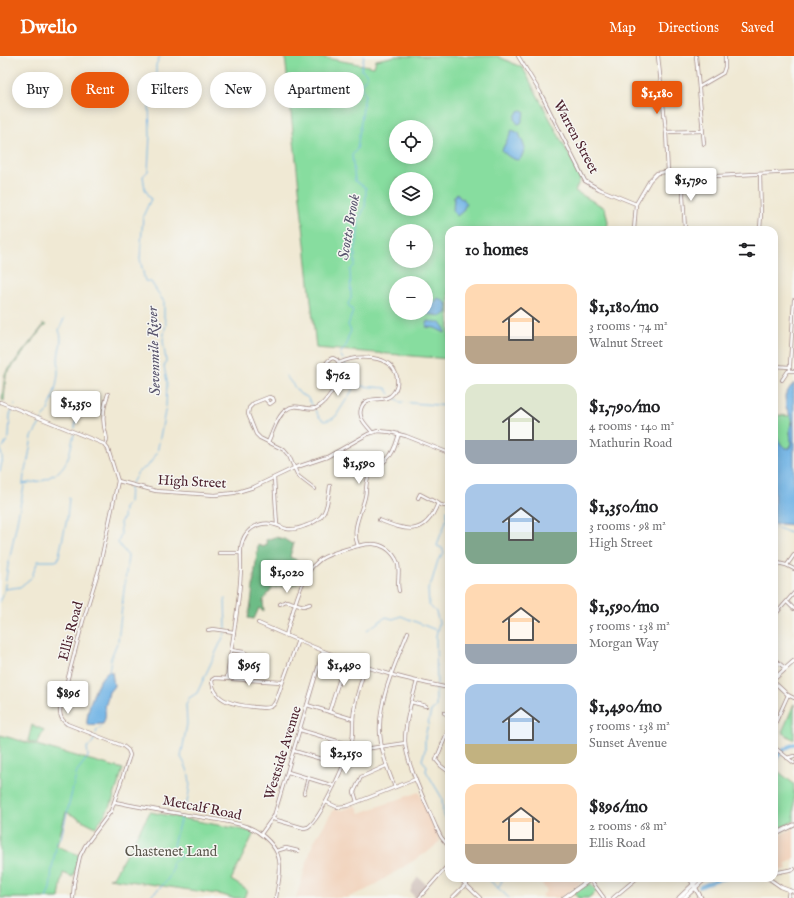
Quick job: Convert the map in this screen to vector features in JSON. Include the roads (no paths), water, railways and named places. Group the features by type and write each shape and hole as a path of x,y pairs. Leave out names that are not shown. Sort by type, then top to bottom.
{"main road":[{"path":"778,675 794,661"},
{"path":"778,833 794,825"},
{"path":"564,898 587,882"},
{"path":"692,882 701,898"},
{"path":"684,898 697,882"},
{"path":"679,898 700,882"}],"street":[{"name":"Warren Street","path":"518,56 540,92 585,181 599,189 636,204"},
{"path":"658,56 666,132 668,173"},
{"path":"696,56 704,144"},
{"path":"699,87 724,72 725,56"},
{"path":"666,132 702,131"},
{"path":"634,226 636,204 647,184 657,173 717,176 794,172"},
{"path":"684,174 683,195 685,226"},
{"path":"760,174 760,226"},
{"path":"782,380 791,369 794,300"},
{"path":"268,442 280,417 286,410 296,406 313,408 325,402 340,381 341,373 339,363 334,358 330,359 324,367 325,374"},
{"path":"339,363 352,358 377,359 388,363 395,372 397,385 392,395 382,400 369,400 361,408 361,417 372,432 384,431 399,434 445,451"},
{"path":"778,367 791,369"},
{"path":"105,445 107,440 103,416 104,406 108,394"},
{"path":"266,399 252,405 248,414 256,434 260,438 284,450 302,479 315,489"},
{"path":"0,402 105,445 108,449 118,481"},
{"name":"High Street","path":"118,481 156,491 221,495 244,491 294,468 327,457 372,432"},
{"path":"358,546 356,523 365,496 368,477 373,469 387,459 391,454 399,434"},
{"path":"274,478 277,525"},
{"name":"Ellis Road","path":"73,898 74,883 80,856 85,846 108,815 115,802 130,757 129,750 126,747 67,724 63,721 60,711 83,621 99,569 118,481"},
{"path":"227,678 240,590 241,553 244,538 254,527 265,524 277,525 288,529 301,528 312,524 320,519 327,506 330,486"},
{"path":"418,498 420,494 445,506"},
{"path":"379,520 403,528 416,528 423,526 430,520 438,503"},
{"path":"286,635 301,586 311,569 322,558 358,546 371,544 386,548 396,559 399,567 397,585 399,591"},
{"path":"219,553 241,553"},
{"path":"787,565 794,555"},
{"path":"778,563 787,565 794,569"},
{"path":"778,612 794,593"},
{"path":"280,604 286,601 304,606 310,604"},
{"path":"787,602 794,609"},
{"path":"258,623 323,651 391,675 445,687"},
{"path":"208,630 213,629 234,632"},
{"path":"395,787 386,766 380,724 391,675 408,632"},
{"path":"282,682 227,678 215,678 212,680 216,693 226,702 267,708 271,707 274,704 298,640"},
{"path":"231,650 244,652 248,655"},
{"name":"Westside Avenue","path":"261,834 273,819 323,651"},
{"path":"330,712 346,659"},
{"path":"778,662 785,668"},
{"path":"273,819 304,828 308,827 311,825 326,802 351,745 354,730 354,705 366,666"},
{"path":"417,681 406,727 405,743 410,763 416,778 440,837 445,843"},
{"path":"778,686 788,695 794,698"},
{"path":"778,717 788,695"},
{"path":"412,702 426,706"},
{"path":"307,705 353,719"},
{"path":"300,730 351,745"},
{"path":"445,737 437,756 437,762 445,769"},
{"path":"365,749 405,743"},
{"path":"778,750 794,763"},
{"path":"294,751 342,765"},
{"path":"787,758 794,756"},
{"path":"356,802 354,794 360,778 386,766"},
{"path":"288,772 334,786"},
{"path":"304,793 308,778"},
{"path":"326,802 339,807 356,802 416,778"},
{"name":"Metcalf Road","path":"115,802 230,822 247,827 261,834 276,851"},
{"path":"276,898 280,868 276,851 286,848 298,851"},
{"path":"419,898 445,869"},
{"path":"778,873 794,869"},
{"path":"464,882 479,898"},
{"path":"592,882 604,898"},
{"path":"613,898 632,882"},
{"path":"775,882 794,892"},
{"path":"452,898 466,884"},
{"path":"788,898 789,890"}],"water":[{"path":"522,110 525,112 521,123 518,124 515,117 519,111"},
{"path":"512,130 519,133 525,148 519,160 509,157 502,150"},
{"path":"457,193 466,203 463,211 457,216 453,211 454,197"},
{"path":"438,298 444,301 445,314 442,316 433,315 433,303"},
{"path":"428,321 441,323 445,329 445,333 435,328 426,327"},
{"path":"794,383 794,525 778,524 778,439 786,449 790,448 790,429 792,420 786,407 785,396"},
{"path":"107,672 112,672 114,686 109,692 106,704 104,706 104,722 103,724 87,725 88,712 92,697 99,682"}],"waterway":[{"name":"Sevenmile River","path":"132,483 138,472 148,466 157,453 166,406 167,381 164,367 166,361 163,340 166,324 164,317 164,302 151,282 145,281 140,259 143,216 151,199 145,189 143,176 148,171 150,135 149,104 156,73 156,65 160,56"},
{"name":"Scotts Brook","path":"343,359 340,354 347,344 351,331 348,325 353,311 348,304 351,298 350,270 355,265 355,250 359,219 365,207 366,188 355,181 352,155 357,149 365,94 361,88 363,81 367,78 367,74 361,70 364,56"},
{"path":"59,367 58,357 61,344 61,335 59,330 64,319"},
{"name":"Scotts Brook","path":"345,363 345,377 348,385 386,388 390,394"},
{"path":"44,417 54,394 58,369"},
{"path":"286,376 300,394 307,397 313,406"},
{"path":"315,410 319,417 324,421 332,419 336,416 355,386"},
{"name":"Scotts Brook","path":"394,397 400,402 445,406"},
{"path":"3,447 9,437 10,415 13,409"},
{"path":"75,428 77,414"},
{"path":"24,473 32,437 42,420"},
{"path":"57,473 65,465 74,434"},
{"path":"0,471 2,460 1,449"},
{"path":"42,481 55,474"},
{"path":"23,484 24,475"},
{"path":"23,484 40,481"},
{"path":"10,557 24,486"},
{"name":"Sevenmile River","path":"118,641 128,556 118,543 121,534 120,522 123,519 124,508 129,503 130,487"},
{"path":"32,576 38,561 58,560 67,519 69,498"},
{"name":"Scotts Brook","path":"437,684 436,636 439,623 436,612 429,605 428,589 438,560 444,553 442,548 437,546 445,524"},
{"path":"778,529 794,534"},
{"path":"0,602 4,592 9,559"},
{"path":"5,589 20,587 31,578"},
{"path":"225,599 226,628"},
{"path":"367,630 386,617 393,619 401,616 436,630"},
{"path":"185,811 190,783 188,771 181,757 187,724 186,705 189,698 197,693 225,633"},
{"name":"Sevenmile River","path":"109,673 111,658 117,643"},
{"name":"Scotts Brook","path":"436,687 436,707 431,711 425,737 425,750 422,760 427,766 426,771 442,798 443,813 445,817"},
{"name":"Sevenmile River","path":"96,733 97,730 102,727"},
{"name":"Sevenmile River","path":"46,898 50,886 56,843 61,838 77,771 88,757 87,747 91,745 95,738"},
{"path":"778,756 794,744"},
{"path":"148,898 165,883 171,874 172,863 181,856 173,845 181,817"},
{"name":"Scotts Brook","path":"491,882 509,898"},
{"path":"498,888 501,882"},
{"path":"700,887 711,882"}],"park label":[{"name":"Chastenet Land","path":"171,852"}]}
